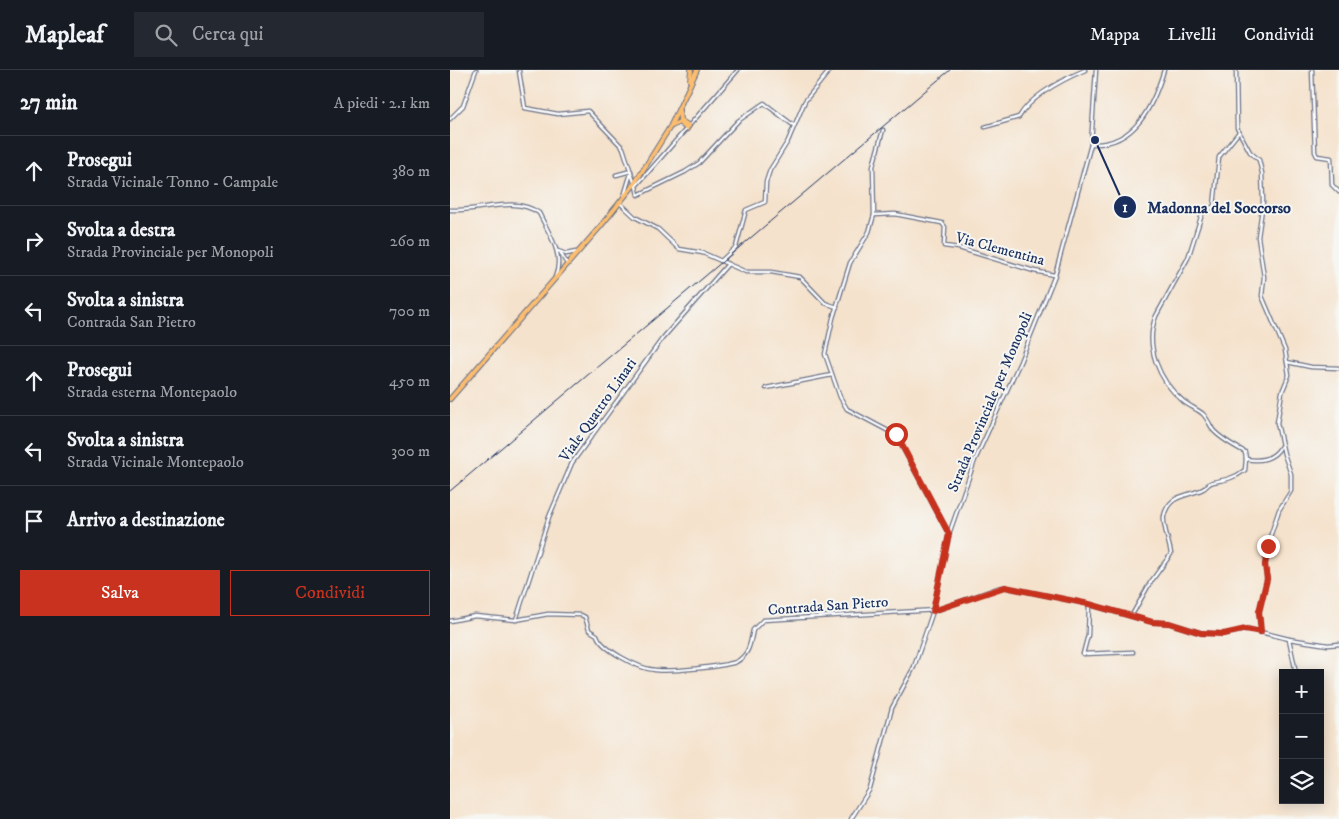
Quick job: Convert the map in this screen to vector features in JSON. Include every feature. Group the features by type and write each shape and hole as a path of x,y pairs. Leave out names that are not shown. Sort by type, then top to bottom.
{"main road":[{"path":"689,88 691,70"},
{"path":"450,400 580,250 634,184 670,127 697,70"},
{"path":"680,108 680,120 688,127"},
{"path":"670,127 678,122 688,127"}],"street":[{"path":"450,119 463,106 477,70"},
{"path":"524,70 518,70 525,108 558,114 587,111 622,146 634,184"},
{"path":"738,70 636,186 638,195 694,166 738,121 764,102 793,125"},
{"path":"720,261 736,248 746,210 765,202 767,176 788,141 793,125 805,101 830,70"},
{"path":"985,127 1019,117 1026,107 1062,80 1085,70"},
{"name":"Strada Provinciale per Monopoli","path":"850,819 870,789 890,713 912,672 933,611 949,534 975,460 1020,362 1055,275 1091,144 1096,70"},
{"path":"1091,144 1113,142 1139,125 1156,94 1164,70"},
{"path":"1236,70 1237,123 1239,132 1261,165 1263,197 1258,237 1264,277 1262,296 1287,362 1288,378 1282,392 1277,419 1282,446 1292,474 1291,491 1279,510 1268,546 1265,565 1267,579 1259,612 1261,632"},
{"path":"1312,70 1315,152 1317,156 1331,158 1332,185 1339,192"},
{"path":"883,130 874,162 874,215 869,232 851,260 825,352 840,399 849,411 896,434 949,534"},
{"path":"1132,616 1146,589 1171,554 1164,519 1169,503 1180,496 1203,489 1212,482 1222,482 1245,470 1246,459 1244,452 1218,434 1204,416 1182,400 1171,388 1164,380 1151,347 1156,316 1188,258 1202,214 1214,206 1215,181 1220,152 1239,132"},
{"path":"616,175 631,171 638,173 643,170"},
{"path":"631,171 621,201 635,217 658,229 677,248 703,253 746,272 771,272 800,277 825,304 838,307"},
{"path":"629,181 634,184"},
{"path":"450,210 467,211 523,204 539,214 558,251 558,269 553,281"},
{"name":"Via Clementina","path":"874,215 904,215 942,224 945,225 944,246 1055,275"},
{"path":"558,251 570,254 580,250"},
{"path":"558,251 565,258 567,265"},
{"path":"559,257 567,265"},
{"name":"Viale Quattro Linari","path":"516,620 549,517 572,464 662,339 728,264"},
{"path":"1287,362 1311,367 1339,368"},
{"path":"766,388 832,375"},
{"path":"1246,459 1256,461 1272,456 1282,446"},
{"name":"Contrada San Pietro","path":"450,621 475,616 516,620 548,614 584,615 588,628 597,634 600,642 621,657 656,671 736,662 744,657 752,642 753,630 765,620 933,611 1005,587 1089,604 1152,622 1169,623 1201,633 1224,634 1246,629 1289,639 1328,645 1339,644"},
{"path":"1089,604 1088,635 1083,654 1133,652"},
{"path":"1289,639 1295,669"}],"railway":[{"path":"450,491 950,70"}],"place":[{"name":"Madonna del Soccorso","path":"1095,140"}],"route":[{"path":"896,434 949,534 933,611 1005,587 1089,604 1152,622 1169,623 1201,633 1224,634 1246,629 1261,632 1259,612 1267,579 1265,565 1268,558 1268,546"}]}
